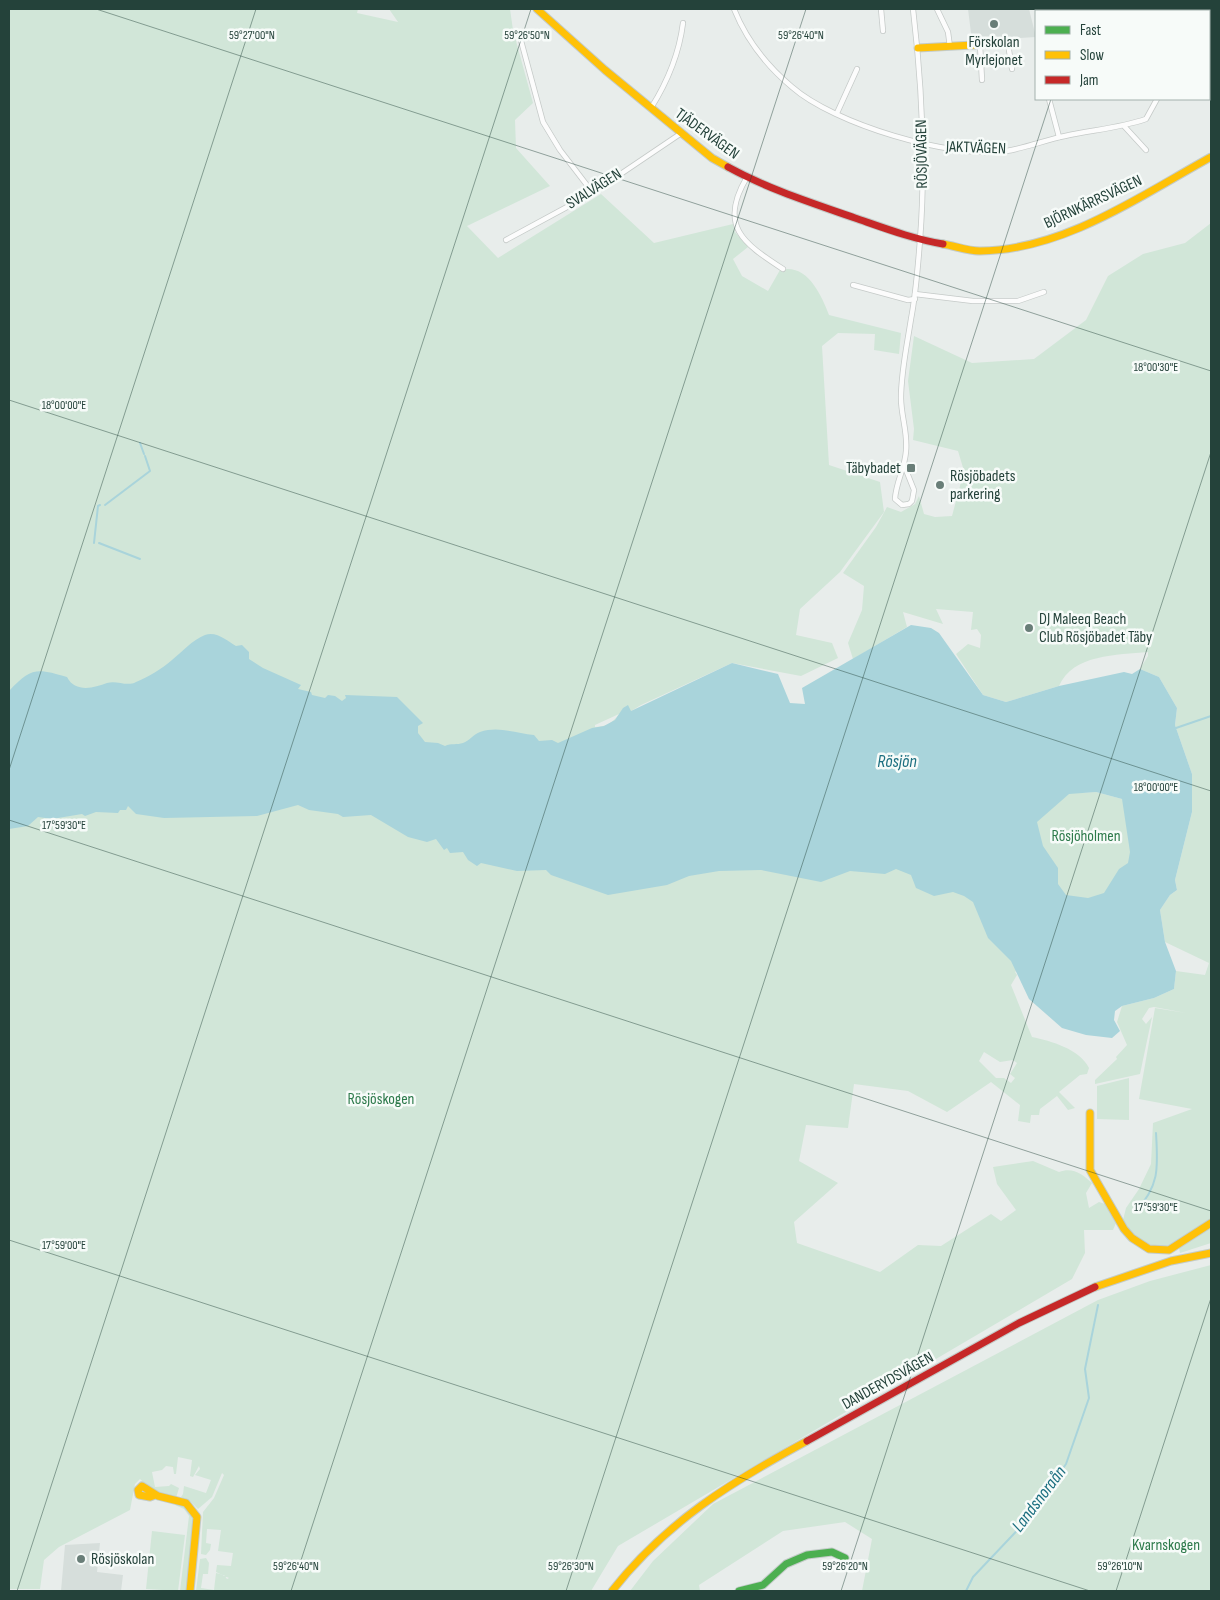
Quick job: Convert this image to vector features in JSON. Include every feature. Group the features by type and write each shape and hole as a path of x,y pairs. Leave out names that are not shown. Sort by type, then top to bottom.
{"street":[{"name":"TJÄDERVÄGEN","path":"537,9 555,27 680,134 712,158 747,177 834,212 920,240"},
{"name":"JAKTVÄGEN","path":"734,9 748,39 767,62 793,88 837,113 882,132 923,144 960,150 1006,151 1059,137 1107,127 1124,126 1146,119 1156,100"},
{"path":"881,9 883,31"},
{"name":"RÖSJÖVÄGEN","path":"904,465 914,490 912,501 907,505 902,505 895,499 895,489 904,465 906,450 901,399 915,296 920,240 923,144 918,48 913,9"},
{"path":"937,9 948,32 950,47"},
{"path":"651,108 669,79 681,42 683,23"},
{"path":"520,37 543,122 560,150 593,193"},
{"path":"918,48 1009,43 1012,69"},
{"path":"980,45 982,80"},
{"path":"837,113 858,69"},
{"path":"1049,100 1059,137"},
{"path":"1124,126 1146,150"},
{"name":"SVALVÄGEN","path":"506,240 593,193 680,134"},
{"name":"BJÖRNKÄRRSVÄGEN","path":"920,240 979,251 1018,246 1060,236 1118,208 1211,157"},
{"path":"747,177 736,196 733,214 740,235 761,255 783,269"},
{"path":"853,285 908,300 915,296 973,301 1018,301 1044,292"},
{"path":"1090,1113 1090,1170 1124,1229 1132,1238 1149,1249 1169,1250 1211,1223"},
{"name":"DANDERYDSVÄGEN","path":"612,1591 646,1552 681,1518 713,1495 771,1460 1059,1302 1138,1271 1211,1253"},
{"path":"155,1495 184,1501 194,1510 197,1523 190,1591"},
{"path":"739,1591 765,1583 788,1563 811,1555 830,1552 842,1554 845,1558"}],"shaded area":[{"path":"968,9 1029,9 1035,37 972,41"},
{"name":"Rösjöskolan","path":"100,1543 97,1572 123,1575 121,1591 61,1591 65,1545"}],"green space":[{"name":"Rösjöskogen","path":"9,9 358,9 357,13 398,22 389,9 510,9 513,30 533,103 515,120 516,148 550,186 467,226 498,258 601,194 654,243 733,224 735,232 748,247 733,259 742,276 768,291 780,270 790,269 798,271 812,282 822,298 829,315 901,333 899,354 874,350 875,334 838,333 822,346 829,465 880,482 884,512 840,572 800,609 796,635 832,643 838,658 801,676 732,663 641,705 623,716 1078,793 1096,792 1122,799 1151,861 1015,972 1017,975 1011,985 1032,1037 1048,1041 1072,1051 1085,1061 1089,1068 1087,1074 1080,1075 1059,1092 1075,1108 1068,1110 1057,1096 1040,1109 1039,1115 1031,1115 1030,1123 1018,1121 1020,1105 991,1082 947,1112 908,1091 854,1084 848,1128 806,1125 799,1161 838,1183 794,1222 797,1243 880,1272 918,1245 941,1246 991,1214 1001,1221 1016,1210 997,1184 993,1167 1033,1161 1059,1172 1069,1170 1085,1177 1092,1183 1086,1193 1089,1208 1099,1202 1105,1204 1116,1223 1113,1230 1084,1230 1085,1253 1072,1279 618,1546 591,1591 196,1591 200,1559 206,1558 209,1563 208,1574 203,1574 201,1588 214,1590 216,1573 221,1574 216,1572 217,1565 231,1566 233,1553 218,1551 221,1530 207,1529 206,1543 211,1544 210,1550 206,1555 201,1554 203,1512 214,1498 224,1475 222,1473 212,1497 198,1509 190,1501 181,1497 184,1486 206,1493 211,1480 195,1475 200,1469 199,1466 193,1477 190,1476 192,1460 178,1457 176,1474 174,1474 173,1467 166,1466 162,1470 152,1472 155,1487 169,1486 171,1484 179,1488 176,1498 155,1493 140,1479 135,1484 130,1510 59,1547 44,1560 40,1589 9,1589","holes":["619,714 608,724 595,727 595,725","984,1052 1000,1062 1013,1060 1017,1063 1010,1074 1015,1078 1011,1083 1004,1078 996,1078 979,1061"]},
{"path":"1211,9 1211,32 1210,10 1044,10"},
{"path":"1211,223 1211,1222 1172,1245 1159,1247 1145,1245 1125,1226 1123,1220 1126,1208 1139,1189 1151,1164 1153,1123 1192,1109 1139,1099 1155,1008 1186,1013 1154,1007 1149,1008 1142,1019 1146,1024 1152,1017 1140,1074 1095,1084 1095,1080 1117,1059 1116,1057 1127,1045 1117,1022 1122,1006 1154,998 1174,989 1176,971 1205,975 1209,963 1165,942 1160,910 1170,895 1177,890 1175,880 1192,812 1192,774 1175,725 1177,708 1159,677 1140,669 1148,656 1148,652 1097,658 1085,662 1066,675 1059,686 1006,702 983,695 956,654 968,644 980,648 981,635 977,629 971,630 973,612 936,609 943,624 903,612 907,627 853,659 848,643 862,610 864,586 843,573 876,527 887,507 901,512 915,504 919,496 924,514 935,517 952,516 964,471 958,451 913,440 914,429 908,381 914,336 972,363 1034,359 1086,320 1108,276 1143,254 1185,243"},
{"path":"1129,1078 1129,1120 1097,1119 1097,1086"},
{"path":"1211,1226 1211,1243 1180,1253 1179,1248"},
{"name":"Kvarnskogen","path":"1211,1265 1211,1591 862,1591 872,1539 845,1522 783,1531 699,1585 700,1591 630,1591 653,1561 713,1504 1098,1300 1150,1281"},
{"path":"176,1502 188,1508 194,1517 187,1591 180,1591 189,1516 184,1509 175,1505"},
{"path":"152,1531 185,1535 178,1591 146,1589"}],"water":[{"name":"Rösjön","path":"911,625 931,628 939,633 983,695 1006,702 1059,686 1124,672 1132,674 1140,669 1159,677 1177,708 1175,725 1192,774 1192,812 1175,880 1177,890 1170,895 1160,910 1165,942 1176,971 1174,989 1154,998 1122,1006 1115,1011 1114,1020 1120,1031 1112,1038 1086,1035 1062,1028 1029,999 1011,961 988,938 973,902 953,892 934,896 916,888 911,875 896,869 885,874 850,871 821,882 761,870 719,871 689,876 667,885 608,895 551,875 546,870 517,871 481,863 477,866 468,860 463,852 450,853 447,848 444,850 436,839 427,842 408,837 371,815 343,817 338,814 309,810 298,805 257,816 164,818 136,814 128,806 126,810 120,810 118,813 96,812 85,816 82,814 52,819 38,817 28,826 9,829 9,691 23,677 35,672 48,672 67,677 70,682 85,688 111,682 133,683 159,670 187,646 209,634 222,637 236,646 242,645 249,652 249,659 263,668 301,685 298,689 311,692 312,695 325,698 328,695 335,696 342,701 346,698 345,695 397,697 423,723 418,726 418,733 425,742 438,743 445,746 463,743 478,733 487,730 507,730 534,735 539,741 552,740 558,743 592,728 604,726 615,720 623,708 628,705 631,711 732,663 778,674 790,703 805,704 802,688","holes":["1096,792 1122,799 1130,852 1128,863 1119,869 1104,893 1088,898 1066,895 1058,884 1058,868 1043,846 1037,822 1069,794"]}],"waterway":[{"path":"140,443 144,454"},
{"path":"105,505 150,471 145,456"},
{"path":"94,543 98,506 100,505"},
{"path":"99,543 140,559"},
{"path":"1176,728 1211,716"},
{"path":"1135,1212 1149,1193 1156,1175 1156,1133"},
{"name":"Landsnoraån","path":"966,1591 973,1577 1028,1519 1066,1464 1089,1398 1085,1369 1098,1305"}],"traffic: fast":[{"path":"739,1591 763,1585 786,1564 807,1555 832,1552 845,1558"}],"traffic: slow":[{"path":"537,9 605,70 712,158 728,167"},
{"path":"918,48 1011,43"},
{"path":"943,244 980,251 1011,248 1042,241 1071,231 1129,204 1211,157"},
{"path":"1090,1113 1090,1170 1124,1229 1132,1238 1149,1249 1169,1250 1211,1223"},
{"path":"1095,1287 1171,1261 1211,1253"},
{"path":"612,1591 655,1544 701,1505 752,1472 807,1441"},
{"path":"155,1495 150,1497 139,1495 138,1490 142,1486 158,1496 186,1503 197,1517 190,1591"}],"traffic: jam":[{"path":"728,167 774,189 806,201 899,233 943,244"},
{"path":"807,1441 1019,1323 1095,1287"}],"place":[{"name":"Förskolan Myrlejonet","path":"994,24"},
{"name":"Täbybadet","path":"911,468"},
{"name":"Rösjöbadets parkering","path":"940,485"},
{"name":"DJ Maleeq Beach Club Rösjöbadet Täby","path":"1029,628"},
{"name":"Rösjöskolan","path":"81,1559"}],"park label":[{"name":"Rösjöholmen","path":"1086,836"}]}
